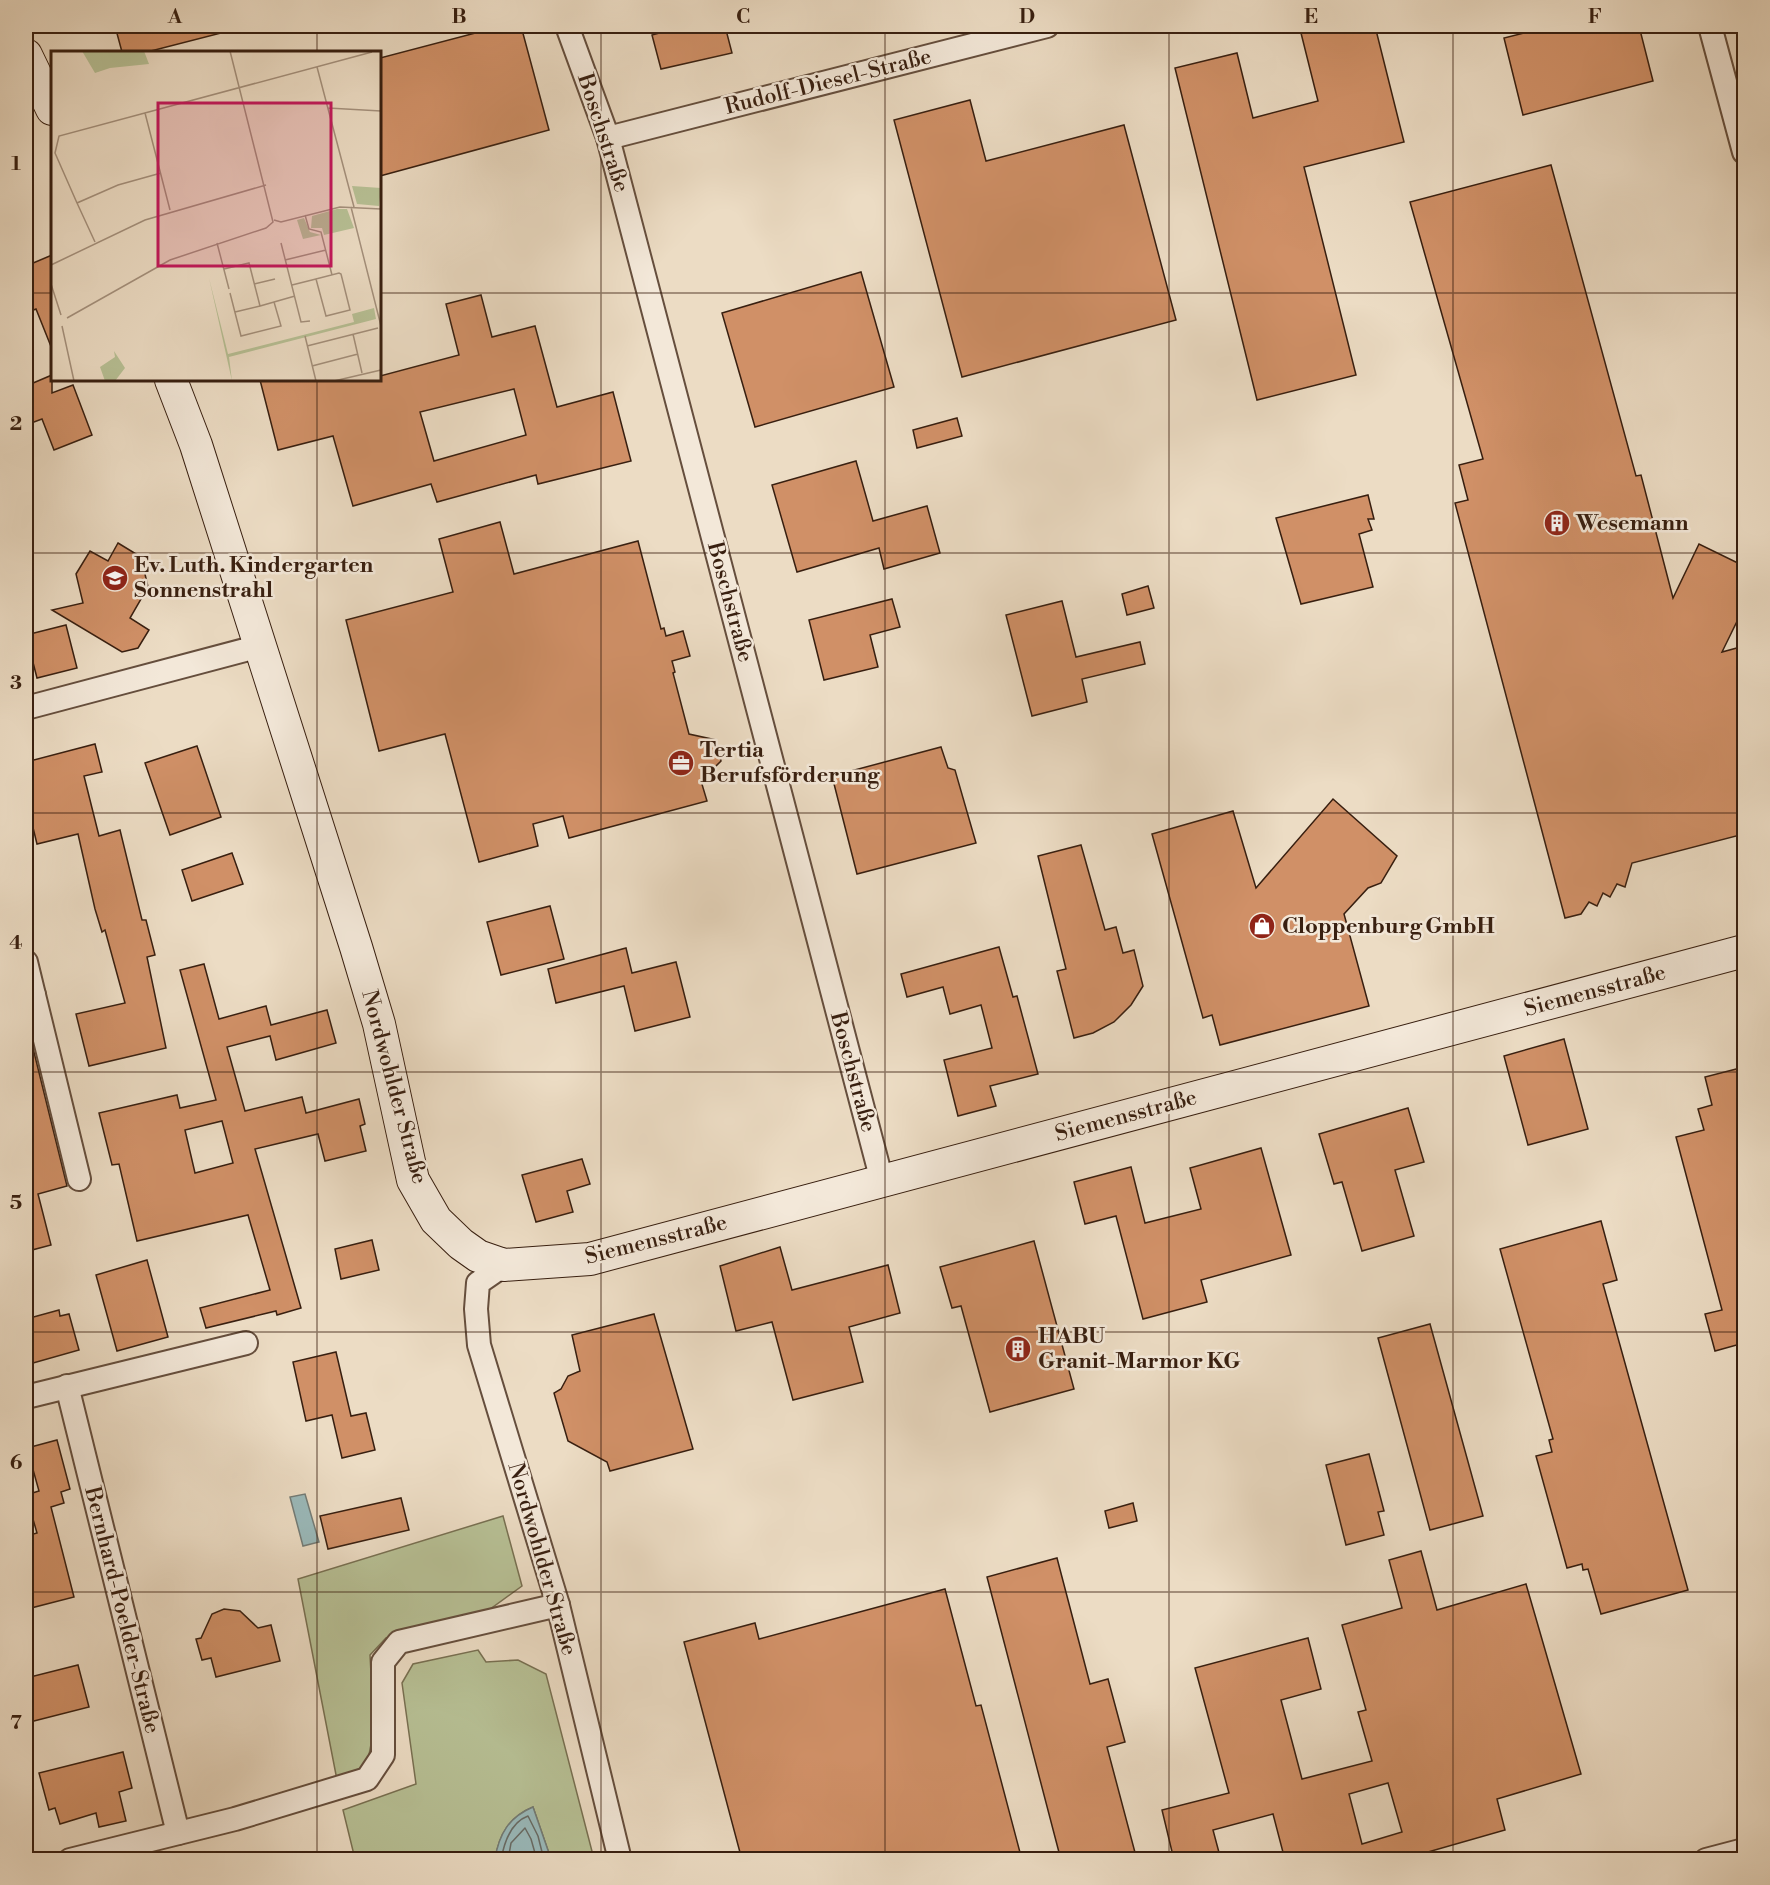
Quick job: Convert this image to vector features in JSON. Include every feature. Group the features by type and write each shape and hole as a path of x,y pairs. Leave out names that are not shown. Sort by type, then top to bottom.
{"main road":[{"path":"26,56 51,108"},
{"name":"Nordwohlder Straße","path":"171,381 196,445 375,1013 413,1180 436,1220 460,1244 478,1256 504,1265"},
{"name":"Siemensstraße","path":"504,1265 547,1264 590,1259 1744,951"}],"street":[{"name":"Boschstraße","path":"567,26 608,138 882,1181"},
{"name":"Rudolf-Diesel-Straße","path":"608,138 1013,30 1047,26"},
{"path":"1710,26 1744,152"},
{"path":"26,708 260,646"},
{"path":"26,962 30,996 79,1179"},
{"name":"Nordwohlder Straße","path":"504,1265 478,1283 476,1309 479,1345 558,1605 620,1860"},
{"path":"26,1397 246,1343"},
{"name":"Bernhard-Poelder-Straße","path":"67,1386 178,1833"},
{"path":"70,1860 178,1833 367,1779 383,1755 383,1662 399,1642 558,1605"}],"green space":[{"path":"503,1516 522,1586 486,1612 386,1638 370,1655 374,1729 367,1765 337,1780 298,1579"},
{"path":"478,1650 486,1662 518,1660 546,1674 594,1859 551,1859 533,1807 518,1816 506,1828 499,1842 495,1859 355,1859 343,1810 416,1784 402,1683 413,1664"}],"water":[{"path":"305,1494 319,1542 303,1546 290,1497"},
{"path":"533,1807 551,1859 495,1859 506,1827 511,1821"}],"building":[{"path":"115,26 224,26 225,32 151,51 122,51"},
{"path":"502,26 521,26 549,130 381,176 381,58"},
{"path":"666,26 725,26 732,53 661,69 652,35 667,31"},
{"path":"1315,26 1375,26 1404,142 1304,167 1356,375 1257,400 1175,68 1237,53 1253,118 1318,101 1300,29"},
{"path":"1552,26 1639,26 1653,81 1523,115 1504,38"},
{"path":"970,100 986,161 1124,125 1176,320 962,377 894,120"},
{"name":"Wesemann","path":"1551,165 1636,476 1641,475 1673,598 1699,544 1744,566 1744,607 1722,652 1744,646 1744,834 1632,863 1625,887 1617,884 1610,897 1603,893 1597,906 1589,902 1581,914 1565,918 1455,503 1468,500 1459,465 1483,459 1410,202"},
{"path":"51,255 51,346 36,309 26,313 26,266"},
{"path":"861,272 894,387 755,427 722,313"},
{"path":"481,295 492,337 535,326 557,407 613,392 631,461 538,484 536,475 437,502 431,484 353,506 333,436 278,450 260,381 381,381 381,376 459,355 446,304","holes":["514,389 526,435 434,461 420,412"]},
{"path":"51,375 52,393 73,385 92,435 54,450 42,419 26,425 26,386"},
{"path":"957,418 962,436 917,448 913,430"},
{"path":"856,461 873,521 927,506 940,553 884,569 879,548 797,572 772,485"},
{"path":"1368,495 1374,519 1368,519 1372,530 1359,534 1373,587 1301,604 1276,518"},
{"path":"500,522 514,574 638,541 661,629 664,628 666,636 683,631 690,656 672,661 689,734 716,740 721,761 701,781 707,801 569,838 563,816 533,824 538,846 479,862 445,734 379,751 346,620 453,592 439,539"},
{"path":"118,543 141,557 148,587 130,618 149,630 138,648 122,652 52,610 83,603 76,574 90,551 108,561"},
{"path":"1148,586 1154,608 1127,615 1122,594"},
{"path":"892,599 900,627 870,635 878,667 824,680 809,620"},
{"path":"1062,601 1076,657 1140,642 1145,664 1082,679 1087,702 1032,716 1006,615"},
{"path":"66,625 77,668 37,678 26,635"},
{"path":"95,744 102,772 84,776 99,836 120,830 142,920 146,920 155,955 147,957 166,1048 89,1066 76,1014 125,1003 105,930 102,932 95,909 78,834 37,844 26,799 26,762"},
{"path":"197,746 221,817 170,835 145,763"},
{"path":"941,747 948,768 955,770 976,843 857,874 832,776"},
{"name":"Cloppenburg GmbH","path":"1333,799 1397,856 1381,883 1368,888 1344,914 1369,1006 1220,1045 1212,1015 1203,1018 1152,834 1233,811 1256,888"},
{"path":"1081,845 1105,930 1116,927 1123,953 1134,950 1143,986 1131,1005 1114,1022 1093,1033 1074,1038 1057,971 1066,969 1038,856"},
{"path":"232,853 243,884 192,901 182,870"},
{"path":"550,906 564,959 501,975 487,922"},
{"path":"999,947 1013,997 1017,996 1038,1074 990,1086 996,1106 958,1116 944,1060 992,1048 981,1005 950,1014 943,987 907,997 901,974"},
{"path":"626,948 632,973 676,962 690,1017 635,1031 624,986 556,1003 548,969"},
{"path":"204,964 219,1019 266,1006 271,1025 327,1010 336,1043 276,1060 270,1036 227,1047 245,1111 302,1097 306,1113 359,1099 365,1124 360,1126 366,1151 325,1161 318,1134 255,1149 301,1308 277,1315 276,1311 206,1328 200,1308 270,1290 248,1215 137,1241 119,1164 112,1165 99,1113 177,1095 180,1108 216,1100 180,970","holes":["222,1121 233,1163 195,1173 185,1130"]},
{"path":"1564,1039 1588,1129 1528,1145 1504,1056"},
{"path":"31,1040 67,1186 38,1194 51,1245 32,1250 30,1241 26,1242 26,1041"},
{"path":"1744,1067 1744,1343 1715,1351 1705,1314 1722,1310 1676,1137 1704,1130 1698,1109 1712,1105 1705,1077"},
{"path":"1408,1108 1424,1162 1395,1170 1414,1236 1362,1251 1342,1182 1334,1184 1319,1134"},
{"path":"1261,1148 1291,1255 1201,1280 1207,1302 1143,1319 1116,1216 1085,1224 1074,1182 1131,1167 1145,1223 1201,1209 1190,1168"},
{"path":"582,1159 590,1184 567,1191 573,1212 536,1222 522,1175"},
{"path":"1601,1221 1617,1280 1603,1284 1688,1590 1601,1614 1588,1569 1583,1570 1582,1564 1567,1568 1536,1456 1552,1452 1549,1440 1553,1439 1500,1249"},
{"path":"372,1240 379,1270 341,1279 335,1249"},
{"name":"HABU Granit-Marmor KG","path":"1034,1241 1074,1389 990,1412 961,1306 952,1308 940,1267"},
{"path":"780,1247 792,1290 888,1265 900,1313 849,1327 863,1382 793,1400 772,1322 736,1331 720,1266"},
{"path":"147,1260 168,1337 117,1351 96,1275"},
{"path":"59,1310 60,1316 69,1314 79,1350 26,1365 26,1319"},
{"path":"654,1314 693,1449 610,1471 607,1462 568,1441 554,1393 561,1389 568,1376 580,1371 572,1335"},
{"path":"1430,1324 1483,1516 1430,1530 1378,1338"},
{"path":"336,1352 351,1416 366,1413 375,1450 342,1458 332,1415 306,1421 293,1362"},
{"path":"57,1440 70,1489 61,1492 64,1503 51,1507 74,1597 31,1608 26,1588 26,1536 37,1533 26,1495 39,1491 27,1448"},
{"path":"1369,1454 1384,1511 1378,1512 1384,1535 1346,1545 1326,1465"},
{"path":"401,1498 409,1530 328,1549 320,1516"},
{"path":"1133,1503 1137,1521 1109,1528 1105,1511"},
{"path":"1421,1551 1437,1610 1526,1584 1581,1774 1497,1799 1505,1830 1400,1860 1285,1860 1273,1814 1213,1830 1221,1860 1174,1860 1162,1810 1229,1793 1195,1668 1308,1638 1321,1689 1281,1700 1302,1779 1372,1761 1358,1712 1366,1710 1342,1625 1402,1608 1389,1560","holes":["1388,1783 1402,1832 1362,1844 1349,1794"]},
{"path":"1057,1558 1090,1684 1108,1679 1125,1742 1107,1747 1137,1860 1061,1860 987,1577"},
{"path":"945,1589 976,1706 981,1705 1022,1860 742,1860 684,1642 755,1623 759,1639"},
{"path":"224,1609 240,1611 258,1628 271,1625 280,1661 216,1677 211,1658 202,1660 196,1639 201,1638 212,1614"},
{"path":"78,1665 89,1707 26,1723 26,1678"},
{"path":"123,1752 132,1788 119,1792 126,1821 99,1827 96,1813 60,1824 55,1808 49,1810 39,1773"}],"place":[{"name":"Wesemann","path":"1557,523"},
{"name":"Ev. Luth. Kindergarten Sonnenstrahl","path":"115,578"},
{"name":"Tertia Berufsförderung","path":"681,763"},
{"name":"Cloppenburg GmbH","path":"1262,926"},
{"name":"HABU Granit-Marmor KG","path":"1018,1349"}]}
